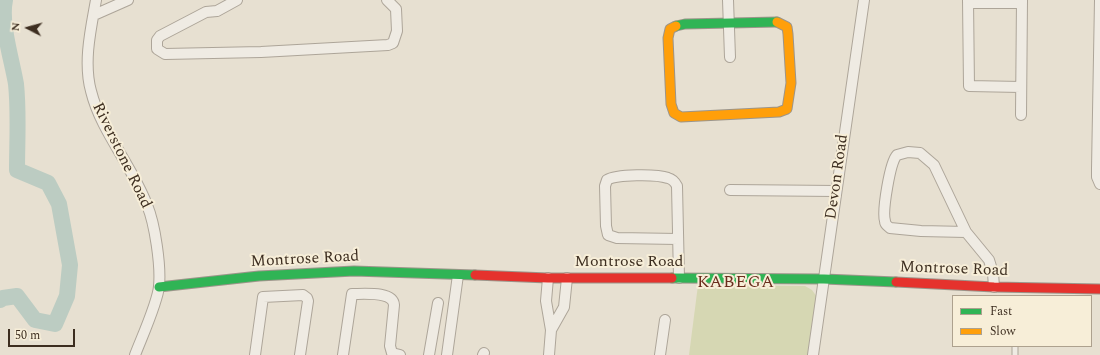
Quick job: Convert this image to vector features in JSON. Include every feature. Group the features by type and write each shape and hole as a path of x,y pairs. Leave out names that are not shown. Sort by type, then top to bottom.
{"street":[{"name":"Riverstone Road","path":"96,0 88,71 90,89 97,111 147,205 155,237 160,287 135,355"},
{"path":"94,15 128,0"},
{"path":"237,0 217,11 206,12 160,36 157,40 157,49 165,54 261,52 388,45 393,43 397,31 396,9 388,0"},
{"path":"728,0 730,57"},
{"name":"Devon Road","path":"813,355 864,0"},
{"path":"1100,0 1097,169 1097,177 1100,184"},
{"path":"1021,87 969,86 968,1 1022,2 1021,115"},
{"path":"777,22 787,27 790,40 789,107 779,112 677,116 674,114 671,104 668,38 670,29 675,26 686,24 730,23 777,22"},
{"path":"966,232 921,231 890,228 887,226 884,219 890,174 893,162 897,155 908,152 920,153 931,161 939,173 966,232 989,260 993,273 994,287"},
{"path":"678,239 617,238 608,235 605,206 605,186 607,180 619,176 663,177 672,180 677,186 679,278"},
{"path":"730,190 836,191"},
{"name":"Montrose Road","path":"160,287 259,276 354,271 548,278 824,279 977,289 994,287 1100,289"},
{"path":"447,355 458,275"},
{"path":"548,278 546,301 551,330 549,355"},
{"path":"551,330 564,307 567,278"},
{"path":"344,355 352,294 387,296 392,299 394,306 390,348 392,353 400,355"},
{"path":"255,355 263,297 303,295 308,301 300,355"},
{"path":"429,355 432,345 438,303"},
{"path":"660,355 665,320"}],"green space":[{"path":"698,285 805,286 812,290 817,297 809,355 689,355"}],"waterway":[{"path":"0,300 3,298 17,296 35,320 55,324 67,296 70,265 59,204 48,183 17,170 17,95 5,30 5,0"}],"traffic: fast":[{"path":"676,26 685,24 777,22"},
{"path":"159,287 259,276 354,271 475,275"},
{"path":"672,278 824,279 896,282"}],"traffic: slow":[{"path":"676,26 670,29 668,38 671,104 674,113 681,117 779,112 787,109 791,83 788,34 787,27 777,22"}],"traffic: jam":[{"path":"475,275 548,278 672,278"},
{"path":"896,282 994,287 1100,289"}],"district":[{"name":"KABEGA","path":"736,284"}]}
